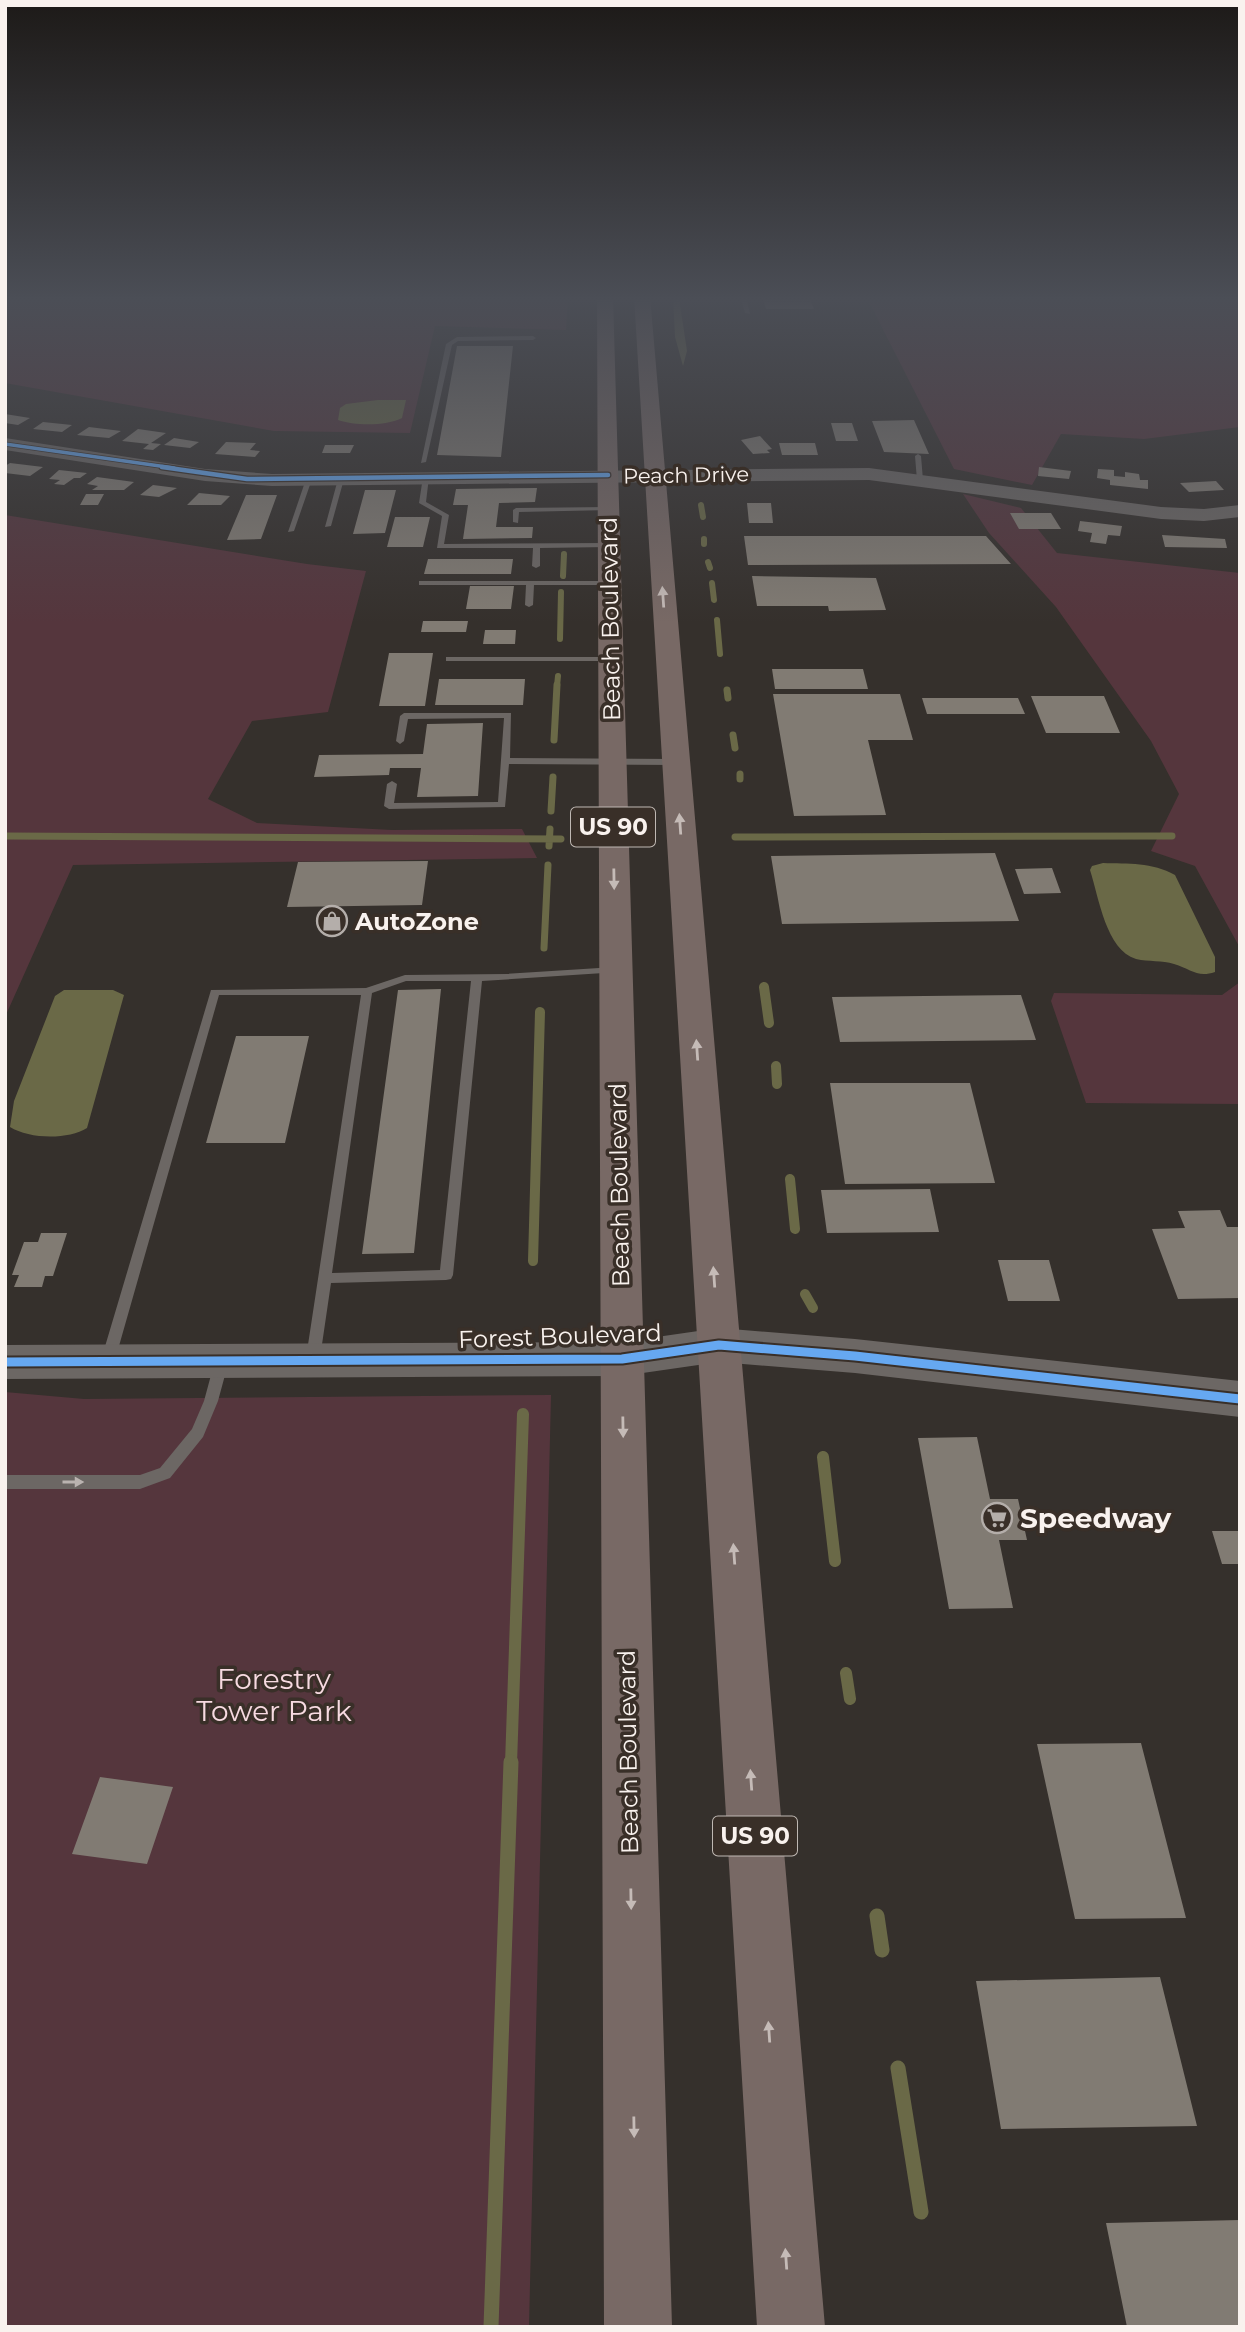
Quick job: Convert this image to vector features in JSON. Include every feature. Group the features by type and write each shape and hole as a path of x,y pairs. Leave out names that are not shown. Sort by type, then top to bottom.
{"highway":[{"name":"Beach Boulevard","path":"607,405 638,2327"},
{"name":"US 90","path":"649,405 791,2327"}],"street":[{"name":"Peach Drive","path":"5,444 222,477 341,479 425,470 608,475 832,473 920,480 1161,513 1240,511"},
{"name":"Forest Boulevard","path":"5,1362 622,1359 719,1345 855,1356 1240,1399"}],"lane":[{"path":"437,405 425,470 422,503 446,515 440,546 609,545"},
{"path":"918,456 920,480"},
{"path":"290,531 309,479"},
{"path":"327,526 341,479"},
{"path":"516,522 516,510 608,509"},
{"path":"536,566 537,545"},
{"path":"422,583 610,583"},
{"path":"529,605 530,583"},
{"path":"449,659 611,659"},
{"path":"392,784 389,806 502,805 508,715 404,716 400,741"},
{"path":"505,761 676,762"},
{"path":"107,1362 215,992 367,991 405,978 477,978 616,970"},
{"path":"325,1278 446,1275 477,978"},
{"path":"313,1360 367,991"},
{"path":"5,1482 140,1482 165,1473 198,1433 211,1401 222,1361"}],"green space":[{"path":"127,405 417,405 410,433 274,431"},
{"path":"921,405 1240,405 1240,427 1144,439 1061,434 1032,485 954,469"},
{"path":"963,494 1021,508 1057,553 1240,573 1240,948 1195,866 1151,851 1179,794 1151,741 1056,607 989,533"},
{"path":"5,515 307,564 366,571 328,712 252,721 208,799 257,823 392,830 522,829 537,858 73,865 5,1017"},
{"path":"1240,982 1240,1104 1086,1103 1051,1001 1054,993 1222,995"},
{"name":"Forestry Tower Park","path":"5,1392 84,1399 551,1395 529,2327 5,2327"}],"shaded area":[{"path":"345,405 405,405 402,418 388,423 371,424 338,420 340,408"},
{"path":"1103,863 1149,866 1175,875 1215,957 1215,972 1199,973 1169,963 1136,959 1126,954 1117,945 1105,922 1090,870 1092,866"},
{"path":"64,990 113,990 124,995 87,1128 70,1135 27,1134 10,1127 14,1101 55,996"}],"building":[{"path":"446,405 507,405 501,457 437,455"},
{"path":"5,414 30,418 18,425 5,423"},
{"path":"914,420 929,454 884,452 872,421"},
{"path":"43,422 72,425 62,432 33,429"},
{"path":"831,423 852,423 858,441 836,441"},
{"path":"89,427 121,431 109,438 77,435"},
{"path":"138,429 166,433 151,443 161,444 153,450 143,449 149,444 122,441"},
{"path":"760,436 772,449 767,450 770,453 753,454 741,440"},
{"path":"174,438 199,442 190,448 164,445"},
{"path":"226,442 256,443 250,450 260,451 255,457 215,454"},
{"path":"779,443 815,443 818,455 782,455"},
{"path":"325,445 354,445 350,453 322,453"},
{"path":"10,463 43,467 30,476 5,473 5,466"},
{"path":"1039,467 1071,471 1069,479 1038,476"},
{"path":"1098,469 1114,470 1114,476 1125,477 1125,472 1139,474 1140,480 1148,480 1148,489 1110,485 1110,480 1097,478"},
{"path":"59,470 87,473 64,485 54,484 60,480 49,479"},
{"path":"97,477 134,482 124,490 92,490 98,486 87,484"},
{"path":"1216,481 1224,490 1189,492 1180,483"},
{"path":"153,485 177,488 159,497 140,495"},
{"path":"537,488 535,502 499,503 496,527 533,527 532,538 463,539 468,505 453,505 456,489"},
{"path":"365,490 396,490 385,533 353,534"},
{"path":"199,493 230,496 221,505 187,505"},
{"path":"86,494 104,494 98,505 80,505"},
{"path":"246,495 277,495 261,539 227,540"},
{"path":"747,503 771,503 773,523 749,523"},
{"path":"1010,513 1051,513 1061,529 1019,529"},
{"path":"395,517 430,517 423,547 387,547"},
{"path":"1080,521 1122,526 1120,536 1108,535 1106,544 1090,542 1092,533 1078,531"},
{"path":"1162,535 1225,539 1227,548 1165,547"},
{"path":"744,536 986,536 1011,564 748,565"},
{"path":"428,559 513,559 511,574 424,574"},
{"path":"752,576 876,578 886,610 829,611 828,606 757,606"},
{"path":"470,586 514,586 511,609 466,609"},
{"path":"423,621 468,621 466,632 421,632"},
{"path":"485,630 516,630 515,644 483,644"},
{"path":"389,653 433,653 425,706 379,706"},
{"path":"772,669 863,669 868,689 775,689"},
{"path":"439,679 525,679 523,705 435,705"},
{"path":"773,694 900,694 913,740 868,740 886,815 794,816"},
{"path":"1031,696 1104,696 1120,733 1046,733"},
{"path":"922,698 1018,698 1025,714 927,714"},
{"path":"483,723 478,796 417,797 421,768 390,768 389,775 314,777 319,755 423,754 427,724"},
{"path":"995,853 1019,921 782,924 771,856"},
{"path":"428,861 422,905 287,907 298,862"},
{"path":"1052,868 1061,893 1024,894 1015,869"},
{"path":"441,989 414,1253 362,1254 398,990"},
{"path":"1021,995 1036,1040 840,1042 832,997"},
{"path":"236,1036 309,1036 285,1143 206,1143"},
{"path":"830,1083 970,1083 995,1183 845,1184"},
{"path":"930,1189 939,1232 827,1233 821,1190"},
{"path":"1220,1210 1227,1227 1240,1227 1240,1298 1178,1299 1152,1229 1185,1228 1178,1211"},
{"path":"41,1233 67,1233 53,1276 45,1276 42,1287 14,1287 19,1275 12,1275 24,1242 38,1242"},
{"path":"998,1260 1049,1260 1060,1301 1008,1301"},
{"path":"977,1437 990,1499 1018,1499 1027,1540 999,1540 1013,1608 949,1609 918,1438"},
{"path":"1212,1531 1240,1531 1240,1564 1222,1564"},
{"path":"1141,1743 1186,1918 1075,1919 1037,1744"},
{"path":"100,1777 173,1787 147,1864 72,1854"},
{"path":"1160,1977 1197,2126 1001,2129 976,1981"},
{"path":"1240,2220 1240,2327 1127,2327 1106,2223"}],"waterway":[{"path":"701,505 703,517"},
{"path":"704,539 704,544"},
{"path":"563,576 564,554"},
{"path":"708,562 710,568"},
{"path":"712,583 714,600"},
{"path":"560,639 561,592"},
{"path":"717,620 720,654"},
{"path":"557,686 558,676"},
{"path":"554,740 557,685"},
{"path":"727,690 728,698"},
{"path":"733,735 735,748"},
{"path":"740,774 740,779"},
{"path":"551,811 553,777"},
{"path":"549,839 550,829"},
{"path":"5,836 549,839"},
{"path":"735,837 1172,836"},
{"path":"549,839 549,846"},
{"path":"549,839 561,839"},
{"path":"544,948 548,865"},
{"path":"764,987 769,1023"},
{"path":"533,1261 540,1012"},
{"path":"776,1066 777,1084"},
{"path":"790,1179 795,1229"},
{"path":"805,1294 813,1308"},
{"path":"511,1764 523,1414"},
{"path":"823,1457 835,1561"},
{"path":"846,1673 850,1699"},
{"path":"491,2327 511,1762"},
{"path":"877,1916 882,1950"},
{"path":"898,2068 921,2212"}],"cycle path":[{"path":"5,444 247,479 608,475"},
{"path":"5,1362 622,1359 719,1345 855,1356 1240,1399"}],"place":[{"name":"AutoZone","path":"332,921"},
{"name":"Speedway","path":"997,1518"}]}
